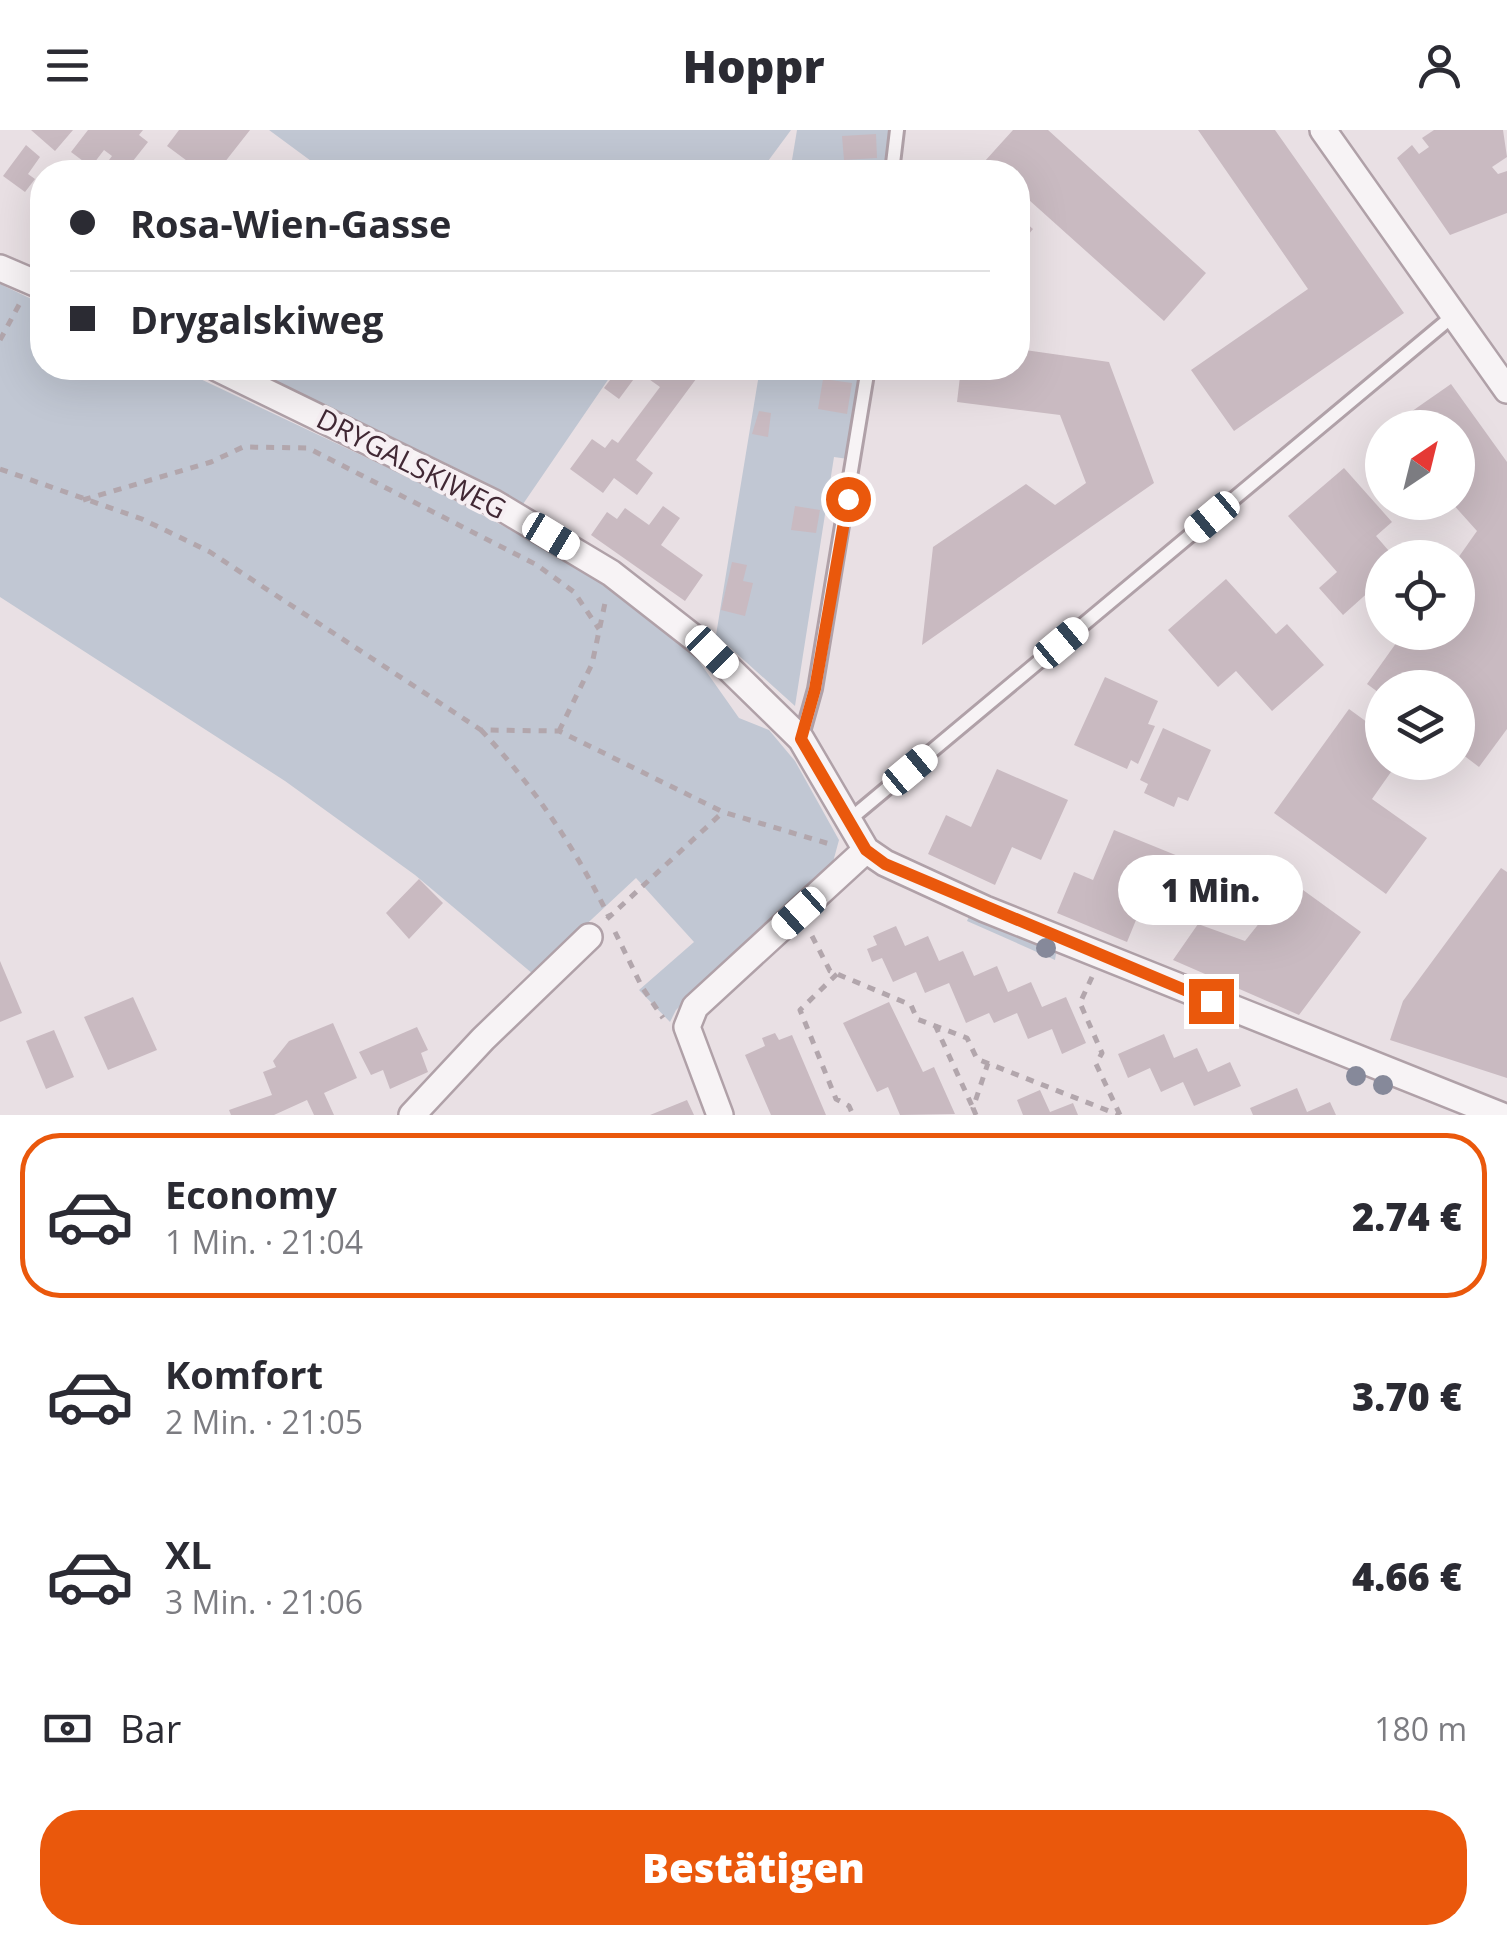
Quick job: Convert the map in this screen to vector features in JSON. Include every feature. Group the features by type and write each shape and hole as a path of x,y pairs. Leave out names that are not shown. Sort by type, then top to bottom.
{"street":[{"path":"1323,130 1507,390"},
{"path":"0,268 30,281"},
{"name":"DRYGALSKIWEG","path":"242,380 494,502 611,573 712,652 801,739 866,850"},
{"path":"720,1115 687,1027 695,1007 866,850 985,910 1500,1115"},
{"path":"412,1115 483,1038 590,937"}],"lane":[{"path":"893,160 897,130"},
{"path":"849,820 1454,315"},
{"path":"801,739 818,670 866,380"}],"path":[{"path":"0,340 30,295"},
{"path":"80,500 211,462 243,447 308,448 537,566 574,592 599,629"},
{"path":"0,469 142,519 210,552 481,730 516,768 558,827 642,987"},
{"path":"559,731 592,664 611,573"},
{"path":"481,730 559,731 722,812 821,842 866,850"},
{"path":"590,937 722,812"},
{"path":"806,925 830,970 912,1005 917,1018 968,1038 977,1059 1120,1115"},
{"path":"1094,973 1080,1003 1102,1053 1096,1064 1120,1115"},
{"path":"838,974 800,1010 836,1099 849,1106 854,1115"},
{"path":"935,1026 975,1111"},
{"path":"975,1111 988,1063"}],"shaded area":[{"path":"269,130 791,130 769,160 310,160"},
{"path":"797,130 892,130 888,160 792,160"},
{"path":"0,284 30,298 30,380 202,380 433,489 568,560 630,602 696,657 739,718 769,730 795,761 839,840 833,862 676,1010 670,1022 639,990 694,942 636,878 533,974 415,875 285,781 0,597"},
{"path":"272,380 608,380 521,507"},
{"path":"758,380 859,380 848,459 834,457 795,706 716,635"},
{"path":"971,912 1057,948 1055,960 967,921"}],"building":[{"path":"31,130 73,130 55,151"},
{"path":"88,130 143,130 139,135 148,142 134,160 109,160 112,156 104,150 96,160 82,160 71,152"},
{"path":"179,130 250,130 226,160 186,160 167,146"},
{"path":"1013,130 1048,130 1206,273 1164,321 1030,201 1030,160 986,160"},
{"path":"1198,130 1275,130 1404,313 1234,431 1191,370 1308,289"},
{"path":"1434,130 1503,130 1507,157 1492,167 1498,174 1507,171 1507,213 1450,235 1397,158 1412,145 1419,154 1429,147 1422,138"},
{"path":"876,134 877,158 844,160 842,136"},
{"path":"26,145 40,157 30,160 30,186 25,192 3,176"},
{"path":"1030,351 1109,362 1154,483 922,645 933,547 1026,484 1055,505 1086,483 1060,415 957,402 960,380 1030,380"},
{"path":"610,380 633,380 619,399 604,388"},
{"path":"650,380 695,380 636,460 653,473 637,495 614,478 603,493 570,469 592,439 605,448 612,439 618,443 660,387"},
{"path":"823,380 852,383 847,414 818,409"},
{"path":"1451,384 1470,410 1414,410"},
{"path":"759,411 771,413 768,437 752,434"},
{"path":"1475,417 1507,462 1507,729 1479,767 1475,764 1475,670 1377,670 1391,650 1475,650 1475,540 1471,540 1477,531 1467,520 1475,520"},
{"path":"1344,468 1365,492 1365,520 1392,522 1376,536 1379,540 1365,540 1365,595 1343,615 1319,588 1337,572 1288,516"},
{"path":"663,506 680,518 661,545 703,575 685,601 591,535 607,512 617,519 625,508 649,525"},
{"path":"795,506 820,510 816,533 791,530"},
{"path":"732,562 747,565 743,581 753,583 745,616 721,610"},
{"path":"1226,579 1276,634 1287,624 1324,665 1272,711 1236,671 1218,687 1168,630"},
{"path":"1105,677 1158,701 1148,724 1155,726 1138,764 1131,760 1127,769 1074,745"},
{"path":"1349,709 1365,721 1365,780 1385,780 1372,799 1427,838 1386,894 1274,813"},
{"path":"1163,728 1211,750 1188,801 1178,797 1174,807 1144,793 1148,784 1140,780"},
{"path":"997,769 1068,800 1041,860 1012,847 995,885 928,854 946,815 971,827"},
{"path":"1114,830 1178,856 1156,909 1143,903 1127,942 1057,913 1074,872 1093,880"},
{"path":"1501,868 1507,872 1507,1078 1390,1040 1403,1001"},
{"path":"419,879 443,903 409,939 386,913"},
{"path":"1292,882 1361,932 1299,1015 1173,960 1198,924 1245,941"},
{"path":"896,926 905,946 928,936 939,961 963,951 974,976 997,966 1008,992 1031,982 1042,1007 1066,997 1086,1043 1062,1054 1052,1029 1028,1039 1017,1013 994,1023 989,1013 966,1023 949,983 925,993 916,972 893,982 882,958 872,962 867,949 877,945 873,936"},
{"path":"0,961 22,1013 0,1022"},
{"path":"133,997 157,1050 108,1070 84,1017"},
{"path":"889,1002 923,1072 934,1067 955,1114 900,1115 888,1087 877,1092 843,1023"},
{"path":"333,1023 357,1078 324,1093 334,1115 314,1115 307,1100 274,1115 231,1115 229,1110 272,1095 263,1072 276,1067 273,1061 289,1041"},
{"path":"417,1027 428,1050 421,1053 428,1072 390,1089 383,1070 371,1075 359,1052"},
{"path":"54,1030 74,1077 46,1089 26,1041"},
{"path":"775,1033 779,1040 792,1035 826,1115 771,1115 745,1055 765,1046 762,1038"},
{"path":"1164,1034 1174,1058 1197,1048 1208,1072 1230,1062 1241,1086 1194,1106 1183,1082 1161,1092 1150,1068 1128,1078 1118,1054"},
{"path":"1297,1088 1307,1112 1330,1102 1336,1115 1253,1115 1250,1108"},
{"path":"1040,1090 1050,1112 1073,1103 1078,1115 1023,1115 1017,1100"},
{"path":"687,1100 694,1115 650,1115"}],"route":[{"path":"848,499 815,689 801,739 866,850 885,864 985,910 1211,1001"}]}
